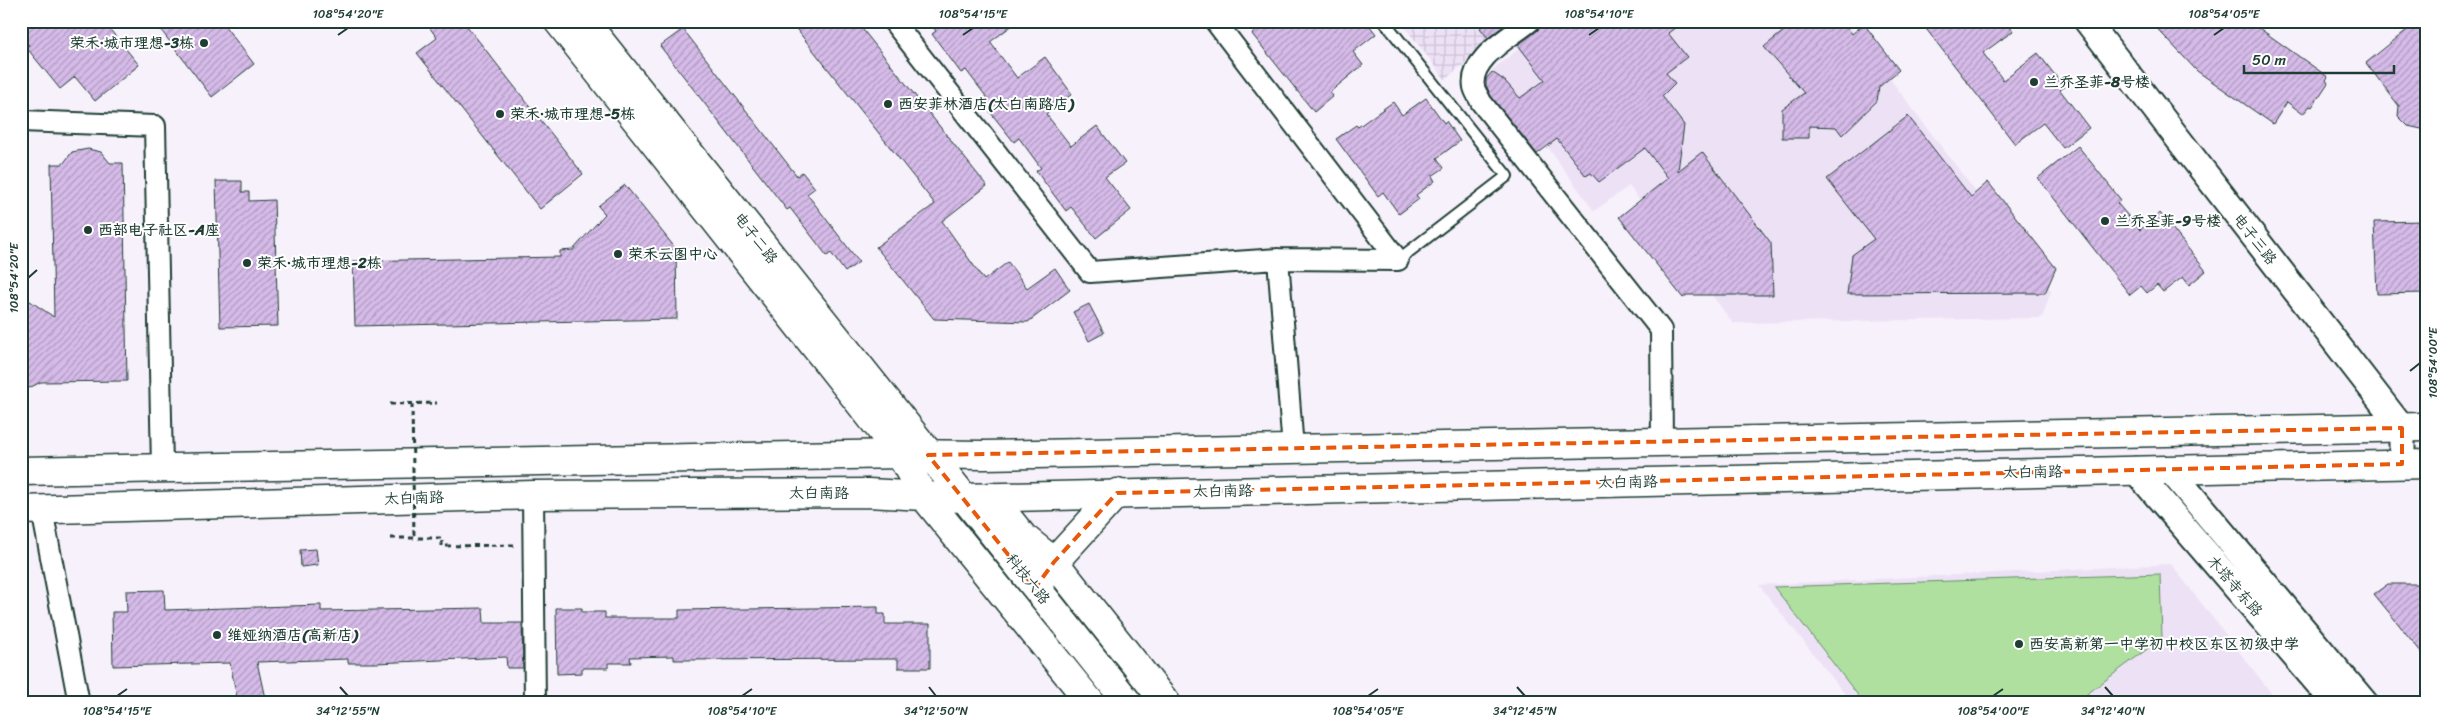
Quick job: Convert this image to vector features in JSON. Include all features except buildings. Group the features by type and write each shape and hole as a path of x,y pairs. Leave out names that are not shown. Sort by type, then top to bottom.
{"main road":[{"name":"电子二路","path":"558,21 900,454"},
{"name":"电子二路","path":"584,21 928,455"},
{"path":"21,471 2414,428"},
{"name":"科技六路","path":"900,454 914,494 1091,703"},
{"name":"科技六路","path":"928,455 1128,703"},
{"name":"太白南路","path":"32,510 534,495 914,494 962,498 2414,464"},
{"path":"914,494 1070,703"},
{"path":"1035,588 1054,562 1117,494"},
{"path":"991,497 1023,537 1054,562 1166,703"}],"street":[{"path":"893,21 1090,272 1278,259 1398,260"},
{"path":"1216,21 1398,260"},
{"path":"1530,21 1487,55 1475,70 1474,88 1481,102 1661,330 1662,442"},
{"name":"电子三路","path":"2087,21 2414,428"},
{"path":"21,121 155,126 162,467"},
{"path":"1278,259 1293,449"},
{"path":"2414,428 2414,464"},
{"name":"木塔寺东路","path":"2135,470 2335,703"},
{"name":"木塔寺东路","path":"2170,470 2365,703"},
{"path":"534,495 534,703"},
{"path":"32,510 79,703"}],"lane":[{"path":"1384,21 1507,176 1398,260"}],"path":[{"path":"390,404 437,403"},
{"path":"412,404 414,538"},
{"path":"391,538 442,538 442,546 534,545"}],"highlighted area":[{"path":"2402,428 2402,464 1117,493 1054,562 1035,588 928,455"}],"shaded area":[{"path":"1400,21 1519,21 1445,79"},
{"path":"1554,21 1846,21 2051,291 2042,318 1733,323 1629,186 1594,211 1492,70"},
{"name":"西安高新第一中学初中校区东区初级中学","path":"2171,564 2279,703 1852,703 1759,585"}],"green space":[{"name":"西安高新第一中学初中校区东区初级中学","path":"2160,574 2162,638 2075,703 1864,703 1774,587"}],"place":[{"name":"荣禾·城市理想-3栋","path":"204,43"},
{"name":"兰乔圣菲-8号楼","path":"2034,82"},
{"name":"西安菲林酒店(太白南路店)","path":"888,104"},
{"name":"荣禾·城市理想-5栋","path":"500,114"},
{"name":"兰乔圣菲-9号楼","path":"2105,221"},
{"name":"西部电子社区-A座","path":"88,230"},
{"name":"荣禾云图中心","path":"618,254"},
{"name":"荣禾·城市理想-2栋","path":"247,263"},
{"name":"维娅纳酒店(高新店)","path":"217,635"},
{"name":"西安高新第一中学初中校区东区初级中学","path":"2019,644"}]}
